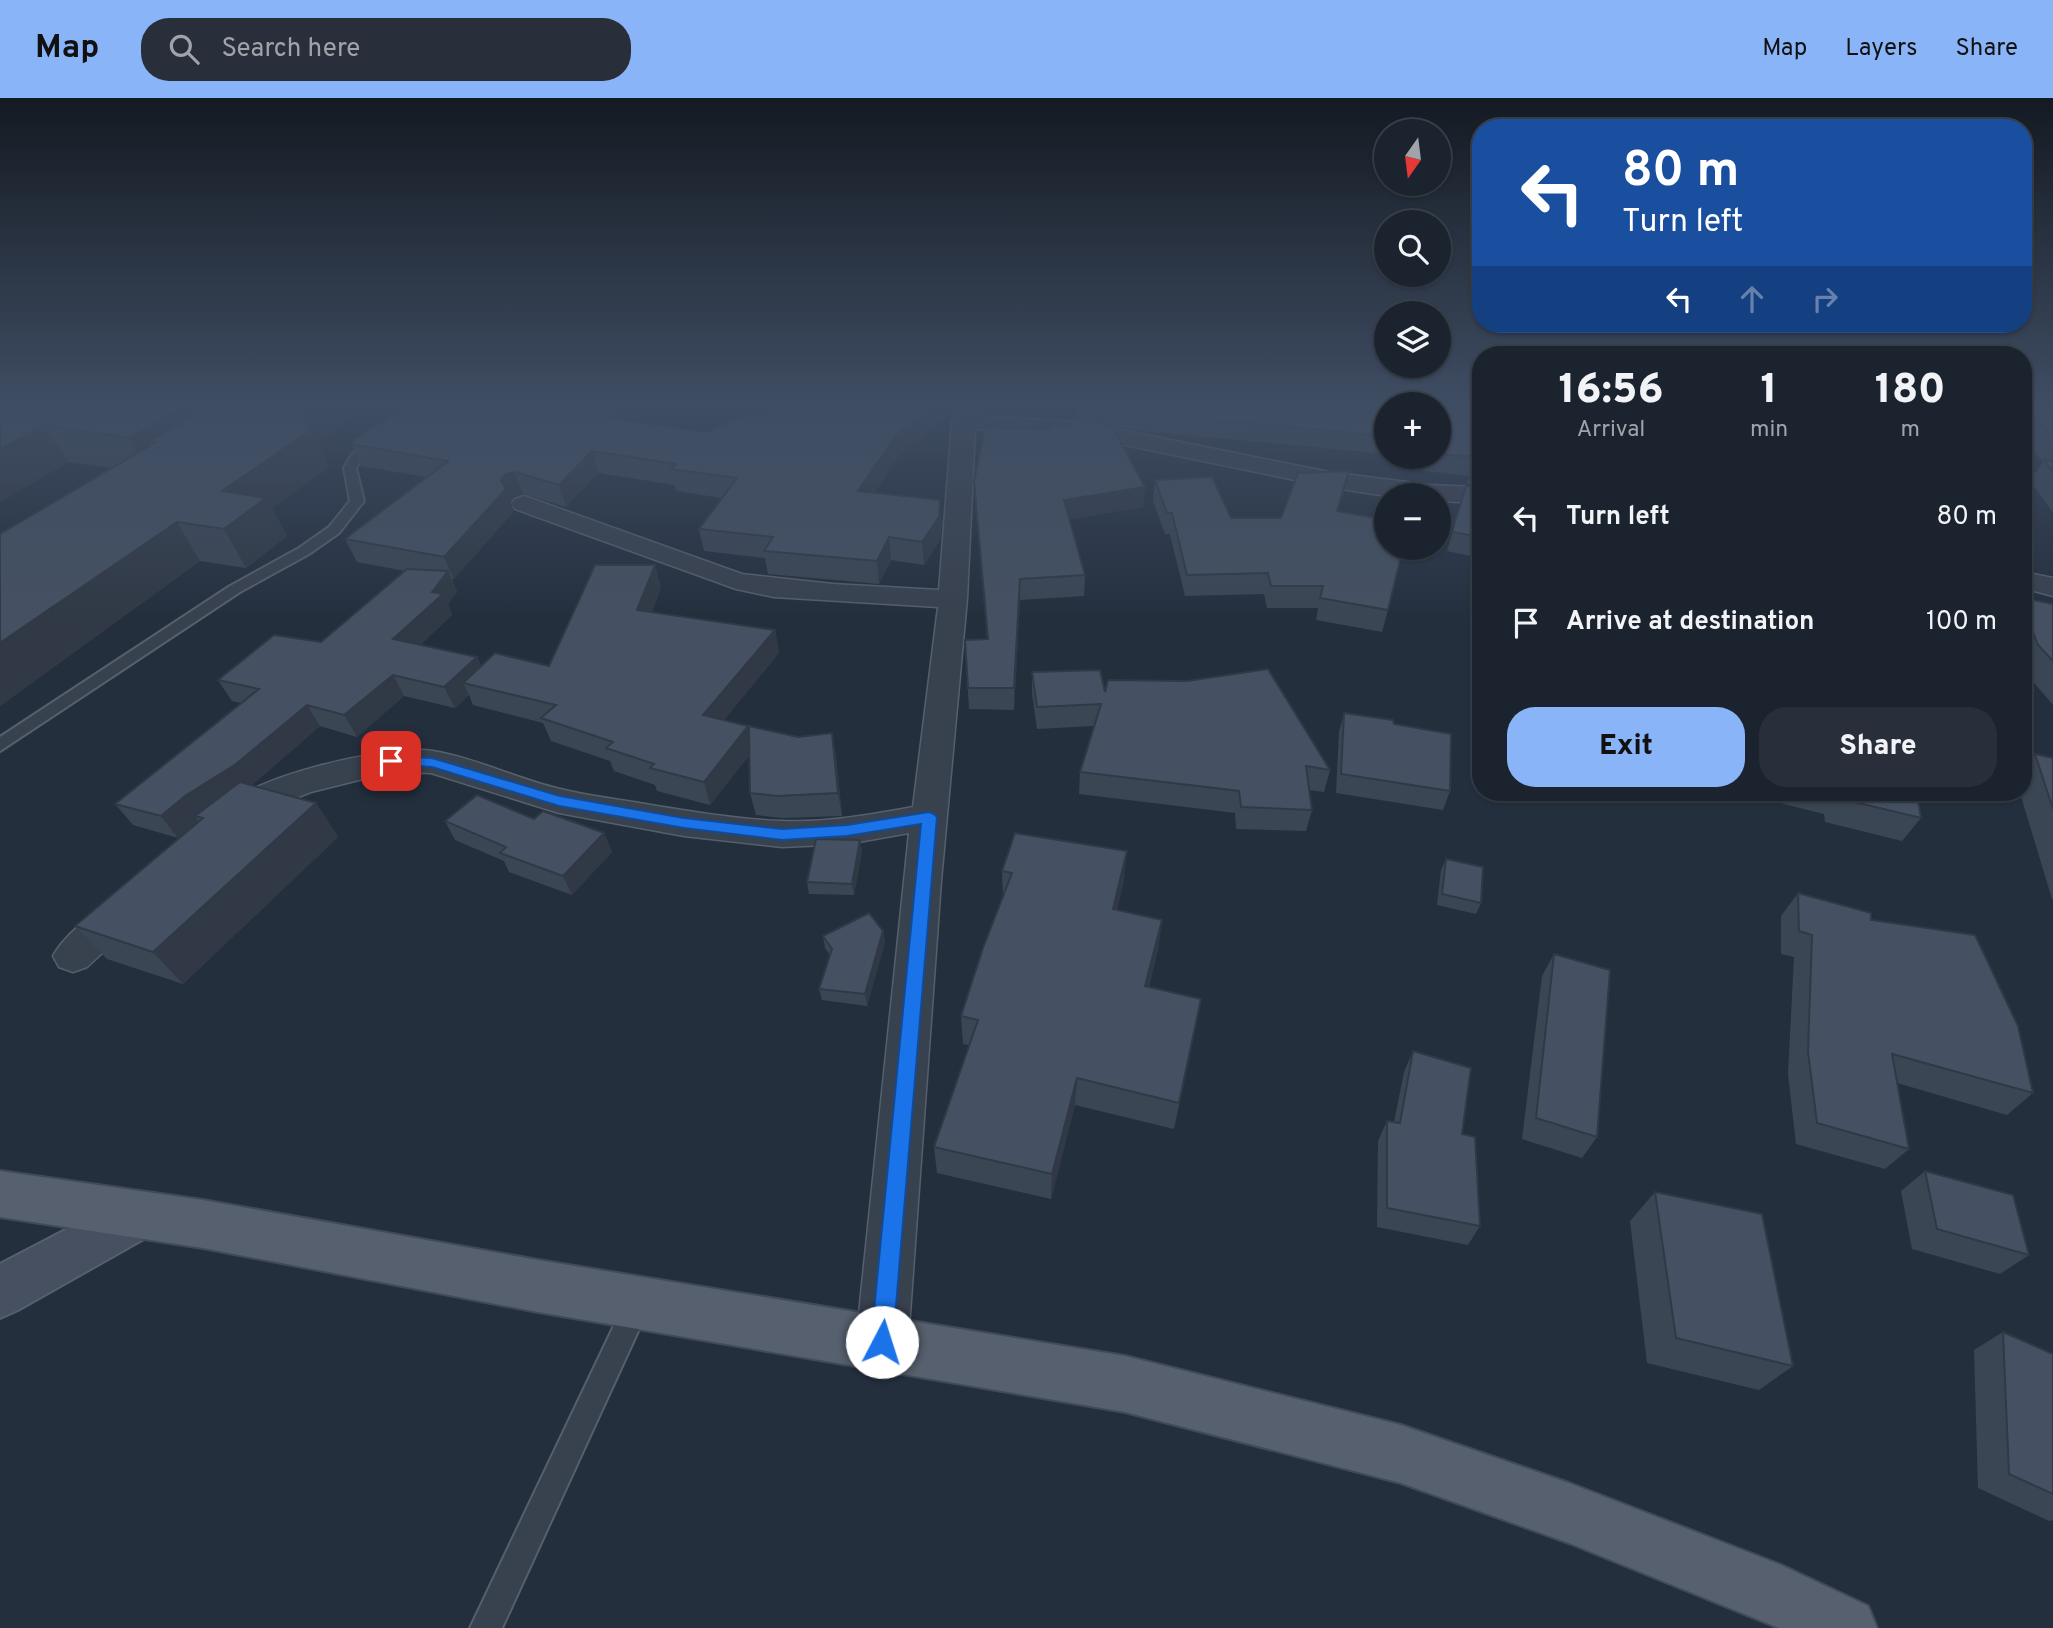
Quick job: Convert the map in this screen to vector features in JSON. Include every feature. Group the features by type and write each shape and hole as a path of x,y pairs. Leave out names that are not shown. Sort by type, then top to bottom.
{"main road":[{"path":"0,1194 138,1214 1125,1384 1401,1454 1569,1513 1756,1586 1846,1628"},
{"path":"0,1292 138,1214"}],"street":[{"path":"882,1342 929,817 964,473"},
{"path":"1309,473 1439,494 1472,495"},
{"path":"524,504 736,581 774,589 821,593 953,599"},
{"path":"2032,582 2053,587"},
{"path":"206,838 256,800 302,783 391,761 432,762 559,801 684,823 782,834 847,831 929,817"},
{"path":"73,956 154,884"}],"lane":[{"path":"0,745 235,589 304,551 334,530 357,501 351,473"},
{"path":"486,1628 638,1302"}],"building":[{"path":"103,473 248,473 222,491 266,498 224,529 177,522 0,643 0,534"},
{"path":"432,473 509,473 501,480 506,489 444,557 345,539"},
{"path":"520,473 570,473 559,485"},
{"path":"703,473 870,473 858,491 940,500 939,517 922,542 889,537 877,561 764,551 773,537 699,529 737,478"},
{"path":"976,473 1138,473 1145,487 1064,500 1085,575 1020,579 1014,688 968,688 965,640 988,639 974,481"},
{"path":"1298,473 1348,473 1337,511 1374,518 1374,560 1400,560 1388,610 1320,598 1323,586 1271,586 1268,573 1187,575 1172,513 1167,513 1155,480 1212,477 1231,518 1281,518"},
{"path":"1466,486 1472,486 1472,536 1452,532"},
{"path":"595,565 655,565 637,610 775,630 703,715 748,726 704,782 650,768 654,764 606,748 613,742 541,718 556,705 463,683 495,653 549,666"},
{"path":"407,569 448,571 432,592 443,594 393,639 477,657 444,687 393,675 344,715 307,705 236,764 185,796 161,816 115,804 259,689 218,680 274,635 321,642"},
{"path":"2032,600 2053,604 2053,661 2038,645 2032,630"},
{"path":"1268,669 1330,770 1306,766 1312,810 1241,807 1239,791 1080,772 1101,704 1037,707 1032,672 1100,670 1105,692 1108,680 1187,681"},
{"path":"1344,713 1393,720 1394,724 1451,734 1450,791 1341,774"},
{"path":"749,726 798,737 832,733 838,793 777,796 750,793"},
{"path":"2035,754 2053,758 2053,809"},
{"path":"240,782 316,803 153,952 75,926 203,818 195,816"},
{"path":"477,795 534,819 543,811 604,833 563,876 500,853 506,847 445,821"},
{"path":"1850,801 1918,801 1921,818"},
{"path":"1015,833 1127,851 1113,909 1162,920 1145,986 1201,999 1179,1103 1077,1078 1052,1174 934,1147 978,1020 961,1016 983,948 1012,873 1002,871"},
{"path":"816,839 860,840 852,884 807,882"},
{"path":"1446,859 1483,867 1481,903 1442,894"},
{"path":"1798,893 1871,913 1871,920 1975,935 2018,1026 2033,1093 1892,1054 1909,1149 1817,1123 1808,1052 1812,935 1799,931"},
{"path":"869,913 883,931 865,994 819,989 832,949 823,936"},
{"path":"1554,954 1610,970 1597,1137 1536,1118"},
{"path":"1413,1051 1471,1068 1462,1134 1475,1137 1480,1226 1387,1208 1387,1121 1400,1123"},
{"path":"1925,1171 2013,1195 2029,1255 1937,1229"},
{"path":"1655,1192 1762,1214 1793,1366 1676,1338"},
{"path":"2003,1332 2053,1354 2053,1494 2009,1474"}],"route":[{"path":"391,761 432,762 559,801 684,823 782,834 847,831 929,817 882,1342"}]}
